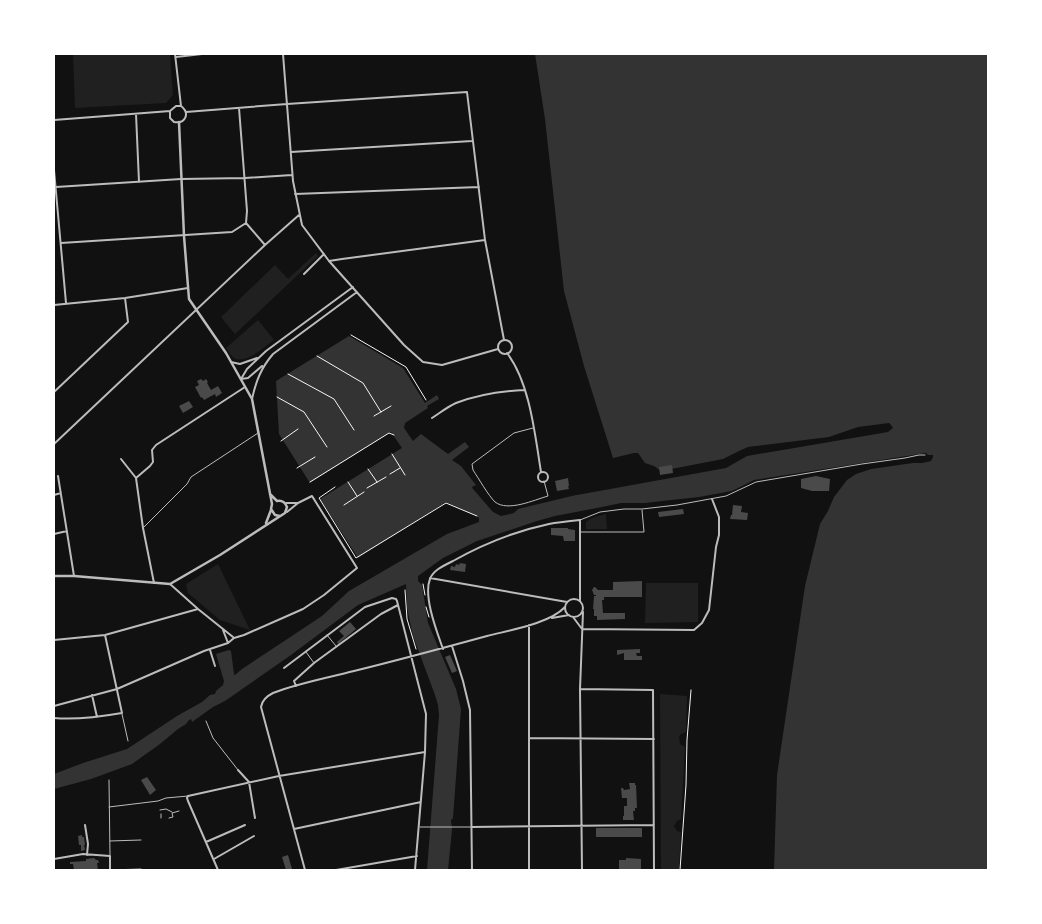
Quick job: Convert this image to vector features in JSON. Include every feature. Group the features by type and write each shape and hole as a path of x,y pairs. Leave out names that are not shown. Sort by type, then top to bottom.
{"street":[{"path":"186,112 180,106 175,56 202,54"},
{"path":"283,54 292,176 302,225 330,262 404,345 423,362 442,365 498,349"},
{"path":"186,112 466,92 485,240 504,340"},
{"path":"54,120 170,111 176,106 180,106"},
{"path":"239,108 245,178 246,223 265,245"},
{"path":"170,111 170,118 174,122 179,122 185,118 186,112"},
{"path":"136,114 140,182"},
{"path":"179,122 189,299 231,362 252,399 272,504 266,524"},
{"path":"290,152 472,141"},
{"path":"54,170 66,304"},
{"path":"56,187 181,179 292,176"},
{"path":"295,194 479,187"},
{"path":"54,444 265,245 300,215"},
{"path":"61,243 232,232 246,223"},
{"path":"330,262 342,258 485,240"},
{"path":"304,274 324,254"},
{"path":"241,379 259,357 353,287"},
{"path":"54,305 125,298 188,288"},
{"path":"241,379 248,378 272,354 357,292"},
{"path":"54,392 128,322 125,298"},
{"path":"287,336 290,341"},
{"path":"504,340 509,341 512,345 511,350 507,353 501,353 498,349 499,343 504,340"},
{"path":"507,353 514,363 525,390 533,428 541,472 538,477 541,481 544,481 548,496 513,506 501,505 494,501 473,470 472,464 514,434 533,428"},
{"path":"231,362 240,364 259,357"},
{"path":"252,399 264,364"},
{"path":"136,478 153,462 152,450 156,445 246,387"},
{"path":"432,418 455,404 500,392 525,390"},
{"path":"142,528 187,484 191,477 258,433"},
{"path":"443,649 434,625 428,594 430,578 441,568 484,545 526,530 550,524 580,520 600,512 677,505 712,499 734,493 756,482 919,455 925,456"},
{"path":"121,459 136,478 142,528 154,582"},
{"path":"541,472 546,472 548,475 548,478 544,481"},
{"path":"58,476 74,576"},
{"path":"54,495 61,493"},
{"path":"270,493 277,501"},
{"path":"54,706 117,689 204,651 228,643 234,638 303,609 324,595 357,568 312,496 298,503 220,555 170,584"},
{"path":"565,607 567,613 582,629 694,630 702,623 709,610 719,517 712,499"},
{"path":"272,504 277,501 298,503"},
{"path":"285,503 285,513"},
{"path":"580,532 644,532 642,509"},
{"path":"271,510 275,515 280,516"},
{"path":"580,520 580,601 583,606 580,689 582,870"},
{"path":"54,534 67,531"},
{"path":"54,576 170,584 234,638"},
{"path":"430,578 567,602 575,599 580,601"},
{"path":"284,668 365,607 396,598 426,714 425,752 415,870"},
{"path":"305,870 261,703 273,694 296,686 418,656 529,625 560,613 567,602"},
{"path":"296,686 294,681 314,663 381,614 398,605"},
{"path":"54,640 104,635 198,609"},
{"path":"572,617 578,616 583,612"},
{"path":"550,618 569,615"},
{"path":"529,625 530,870"},
{"path":"223,630 228,643"},
{"path":"104,635 128,740"},
{"path":"327,635 336,646"},
{"path":"452,646 470,710 472,870"},
{"path":"210,650 215,666"},
{"path":"306,652 314,663"},
{"path":"580,689 653,690 654,870"},
{"path":"92,695 97,717"},
{"path":"54,718 66,719 122,714"},
{"path":"206,721 212,738 249,782 255,818"},
{"path":"529,738 654,739"},
{"path":"109,808 166,798 188,797 279,776 425,752"},
{"path":"109,780 110,870 141,869"},
{"path":"188,797 218,870"},
{"path":"294,828 421,802"},
{"path":"160,810 179,811"},
{"path":"169,818 173,818 172,812"},
{"path":"206,842 245,824"},
{"path":"85,825 88,844 87,855"},
{"path":"419,827 654,825"},
{"path":"214,859 254,836"},
{"path":"110,841 141,840"},
{"path":"54,859 87,855 110,856"},
{"path":"336,870 416,856"}],"path":[{"path":"351,335 406,367 426,400"},
{"path":"317,356 364,383 381,412"},
{"path":"288,374 334,399 354,430"},
{"path":"277,397 304,412 327,447"},
{"path":"374,416 390,406"},
{"path":"280,441 298,429"},
{"path":"310,482 390,433 394,434"},
{"path":"392,454 405,475"},
{"path":"297,468 315,457"},
{"path":"390,474 400,467"},
{"path":"368,469 377,482"},
{"path":"367,488 386,476"},
{"path":"348,482 357,496"},
{"path":"335,487 319,498 356,558 446,503 477,516"},
{"path":"344,505 364,492"},
{"path":"405,590 407,619 416,649"},
{"path":"680,870 691,690"}],"shaded area":[{"path":"73,54 170,54 173,95 166,103 75,108"},
{"path":"535,54 988,54 988,870 774,870 777,775 805,586 820,524 834,497 847,480 856,474 871,469 931,461 933,455 926,453 754,480 732,491 699,497 645,503 621,503 555,516 477,541 443,558 418,576 418,581 422,585 428,623 456,689 461,709 448,870 427,870 439,715 435,695 413,636 407,608 406,584 358,605 225,701 192,722 191,719 189,720 132,764 91,779 54,789 54,774 127,749 202,702 210,695 215,694 224,681 216,654 231,651 235,675 322,616 349,591 447,534 479,522 477,516 446,502 358,558 320,499 402,448 391,432 310,483 279,434 276,381 349,336 403,368 425,403 437,395 439,399 405,423 404,428 413,441 421,434 448,454 465,442 469,447 452,460 461,466 476,485 472,487 473,489 493,512 501,516 514,513 518,509 576,495 726,468 747,456 888,432 893,428 889,423 858,427 829,437 748,447 723,459 661,471 645,463 638,453 613,458 584,366 564,291 545,119"},
{"path":"316,253 318,256 235,334 221,317 275,265 288,279"},
{"path":"258,320 274,340 250,357 244,359 234,358 226,348"},
{"path":"606,514 607,529 586,529 586,522"},
{"path":"218,564 250,630 220,620 188,593 186,584"},
{"path":"646,583 698,583 698,622 645,623"},
{"path":"660,694 687,696 686,732 679,737 680,744 685,747 681,819 674,826 677,831 681,832 679,870 661,870"}],"building":[{"path":"201,379 203,381 206,379 211,390 218,386 222,393 216,397 215,394 204,400 201,398 195,387 199,385 197,381"},
{"path":"189,401 193,407 183,413 179,406"},
{"path":"672,465 673,473 660,475 659,467"},
{"path":"816,476 830,479 829,491 812,491 801,488 801,479"},
{"path":"568,478 569,489 557,491 555,481"},
{"path":"733,505 742,506 741,512 748,513 747,520 730,519"},
{"path":"683,509 684,514 659,517 658,512"},
{"path":"551,528 575,530 575,541 564,541 563,536 551,535"},
{"path":"460,563 466,564 465,572 450,570 451,566 455,567 456,564 459,565"},
{"path":"642,581 642,597 604,597 604,600 602,600 603,613 625,613 625,619 597,620 593,609 594,596 596,596 592,590 594,587 598,590 613,590 613,582"},
{"path":"350,622 356,629 338,644 337,642 344,636 339,631"},
{"path":"640,649 640,653 636,653 637,656 642,656 642,660 624,660 624,653 617,655 617,650"},
{"path":"450,655 457,671 452,673 445,657"},
{"path":"147,777 156,790 150,795 141,780"},
{"path":"629,783 635,783 636,785 637,808 633,811 634,820 623,820 624,806 627,806 627,798 622,798 621,788 624,790 630,789"},
{"path":"596,828 642,828 642,837 596,837"},
{"path":"82,835 84,837 85,850 81,851 78,836"},
{"path":"288,855 292,869 286,870 282,857"},
{"path":"94,858 99,863 97,863 98,870 74,870 73,864 70,864 70,862 86,861 86,859"},
{"path":"626,858 641,859 641,870 619,870 619,860 626,860"}]}
